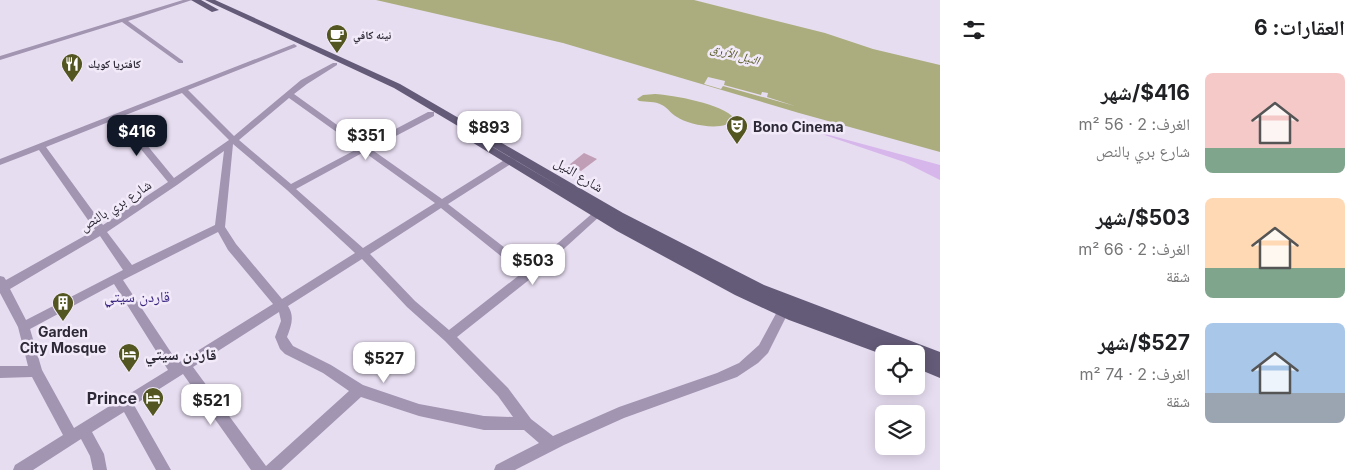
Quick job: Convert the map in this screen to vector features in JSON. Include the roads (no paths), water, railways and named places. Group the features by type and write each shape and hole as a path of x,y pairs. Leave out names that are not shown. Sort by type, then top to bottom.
{"main road":[{"name":"شارع النيل","path":"195,0 382,86 619,216 759,289 940,359"},
{"name":"شارع النيل","path":"209,0 397,86 597,214 690,266 783,311 875,345"},
{"path":"925,365 940,371"}],"street":[{"path":"0,58 189,0"},
{"path":"124,20 181,62"},
{"path":"0,162 294,46"},
{"name":"شارع بري بالنص","path":"1,286 101,231 174,183 231,142 288,94 335,64"},
{"path":"184,90 231,142 290,188 362,253 411,304 449,336 503,392 526,424 551,443"},
{"path":"288,94 441,203 530,273"},
{"path":"290,188 431,114"},
{"path":"118,116 174,183"},
{"path":"231,142 220,227 232,247 280,305 288,318 281,335 286,347 327,369 359,390 419,410 484,423 526,424"},
{"path":"41,146 130,271"},
{"path":"20,470 441,203 510,157"},
{"path":"449,336 530,273 597,214"},
{"path":"24,327 116,278 220,227"},
{"path":"116,278 181,369 260,470"},
{"path":"1,286 24,327 36,371 78,434 97,454 100,470"},
{"path":"501,470 551,443 660,398 724,378 742,368 756,358 766,345 783,311"},
{"path":"0,372 36,371"},
{"path":"271,470 359,390"},
{"path":"126,403 164,470"}],"water":[{"name":"النيل الأزرق","path":"376,0 694,0 825,33 873,49 940,65 940,152 799,113 563,43"},
{"path":"655,94 685,98 720,108 734,118 730,123 724,125 698,125 682,120 659,104 639,101 637,99 643,95"}],"place":[{"name":"نينه كافي","path":"337,54"},
{"name":"كافتريا كويك","path":"72,83"},
{"name":"Bono Cinema","path":"737,145"},
{"name":"Garden City Mosque","path":"63,322"},
{"name":"قاردن سيتي","path":"129,373"},
{"name":"Prince","path":"153,417"}],"district":[{"name":"قاردن سيتي","path":"137,296"}]}
